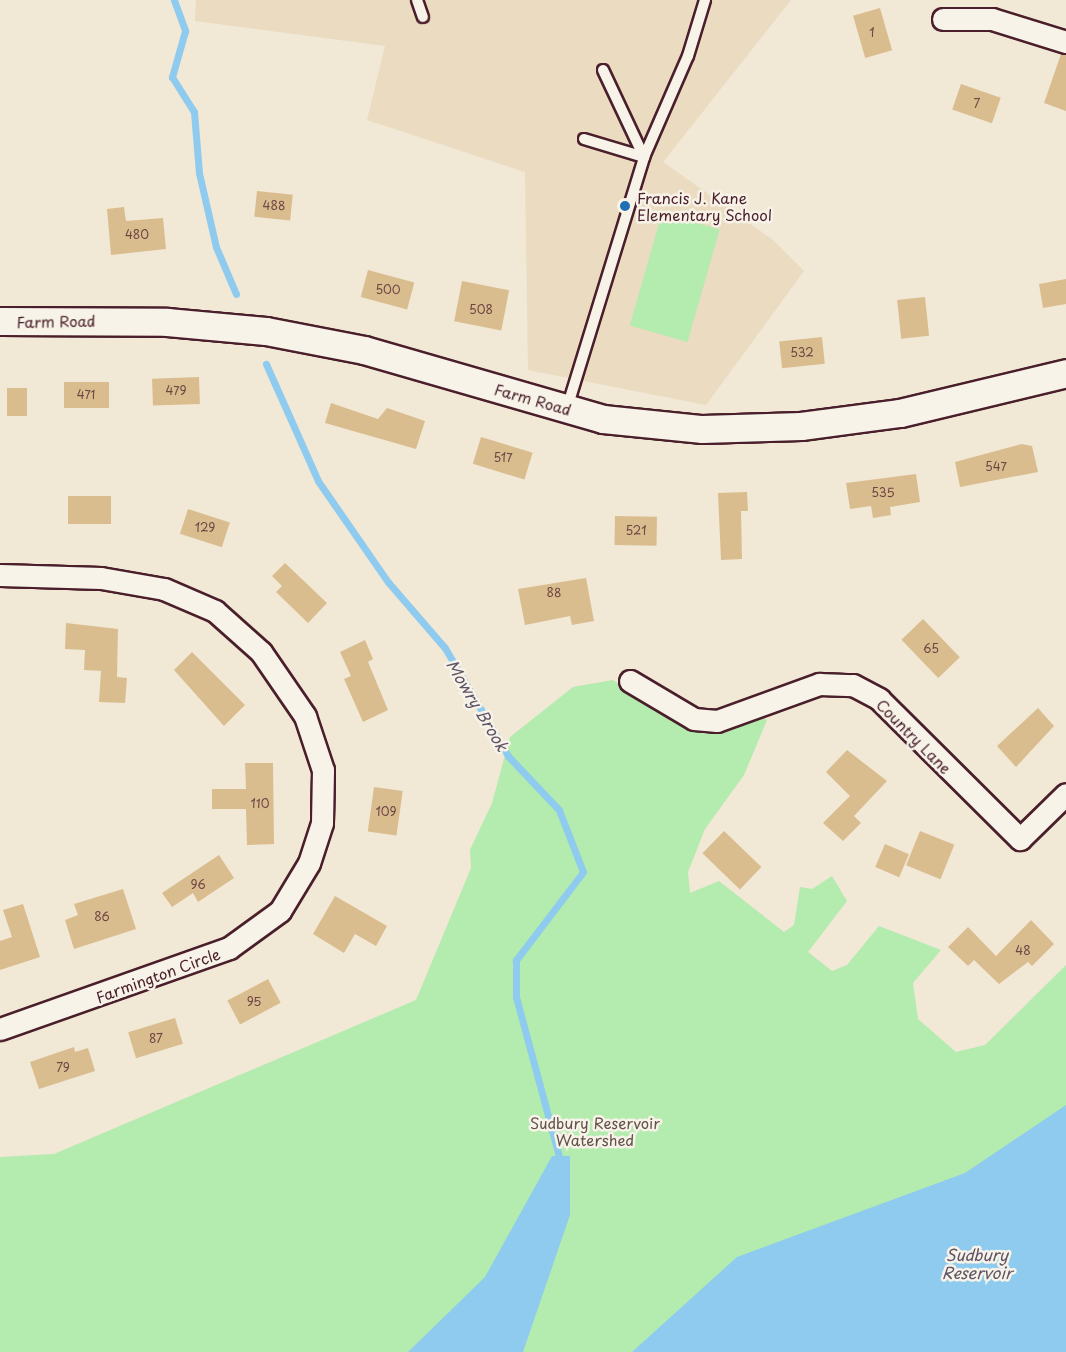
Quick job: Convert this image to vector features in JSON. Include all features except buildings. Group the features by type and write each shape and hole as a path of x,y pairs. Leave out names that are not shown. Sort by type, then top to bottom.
{"street":[{"path":"943,19 992,20 1066,42"},
{"name":"Farm Road","path":"0,321 167,322 286,334 363,350 567,409 652,426 801,426 900,412 1066,373"},
{"name":"Farmington Circle","path":"0,575 143,585 215,611 261,652 305,716 323,770 322,823 309,863 280,911 229,948 0,1029"},
{"name":"Country Lane","path":"630,681 694,719 717,721 819,684 853,685 879,699 1020,839 1066,794"}],"lane":[{"path":"417,0 423,17"},
{"path":"567,409 645,157 688,56 705,0"},
{"path":"603,70 645,157"},
{"path":"584,139 645,157"}],"shaded area":[{"name":"Francis J. Kane Elementary School","path":"196,0 791,0 663,162 773,240 804,271 706,405 528,370 525,172 367,120 385,46 195,21"}],"green space":[{"path":"662,213 720,230 687,342 630,325"},
{"name":"Sudbury Reservoir Watershed","path":"613,680 668,718 709,733 755,711 767,720 744,775 705,829 688,872 690,893 719,881 784,932 794,925 800,887 812,889 832,876 847,901 808,952 832,971 847,965 879,926 941,950 913,983 918,1019 956,1052 985,1045 1066,965 1066,1352 0,1352 0,1157 54,1154 416,1000 471,868 470,850 492,803 510,737 573,687"}],"water":[{"name":"Sudbury Reservoir","path":"1066,1105 1066,1352 632,1352 737,1257 965,1173"},
{"path":"552,1156 570,1156 570,1215 523,1352 408,1352 485,1277"}],"waterway":[{"name":"Mowry Brook","path":"174,0 185,31 172,77 194,112 199,173 216,247 236,294"},
{"name":"Mowry Brook","path":"266,364 318,481 388,582 445,648 508,756 559,810 583,872 516,960 516,997 559,1156"}],"place":[{"name":"Francis J. Kane Elementary School","path":"625,206"}]}
